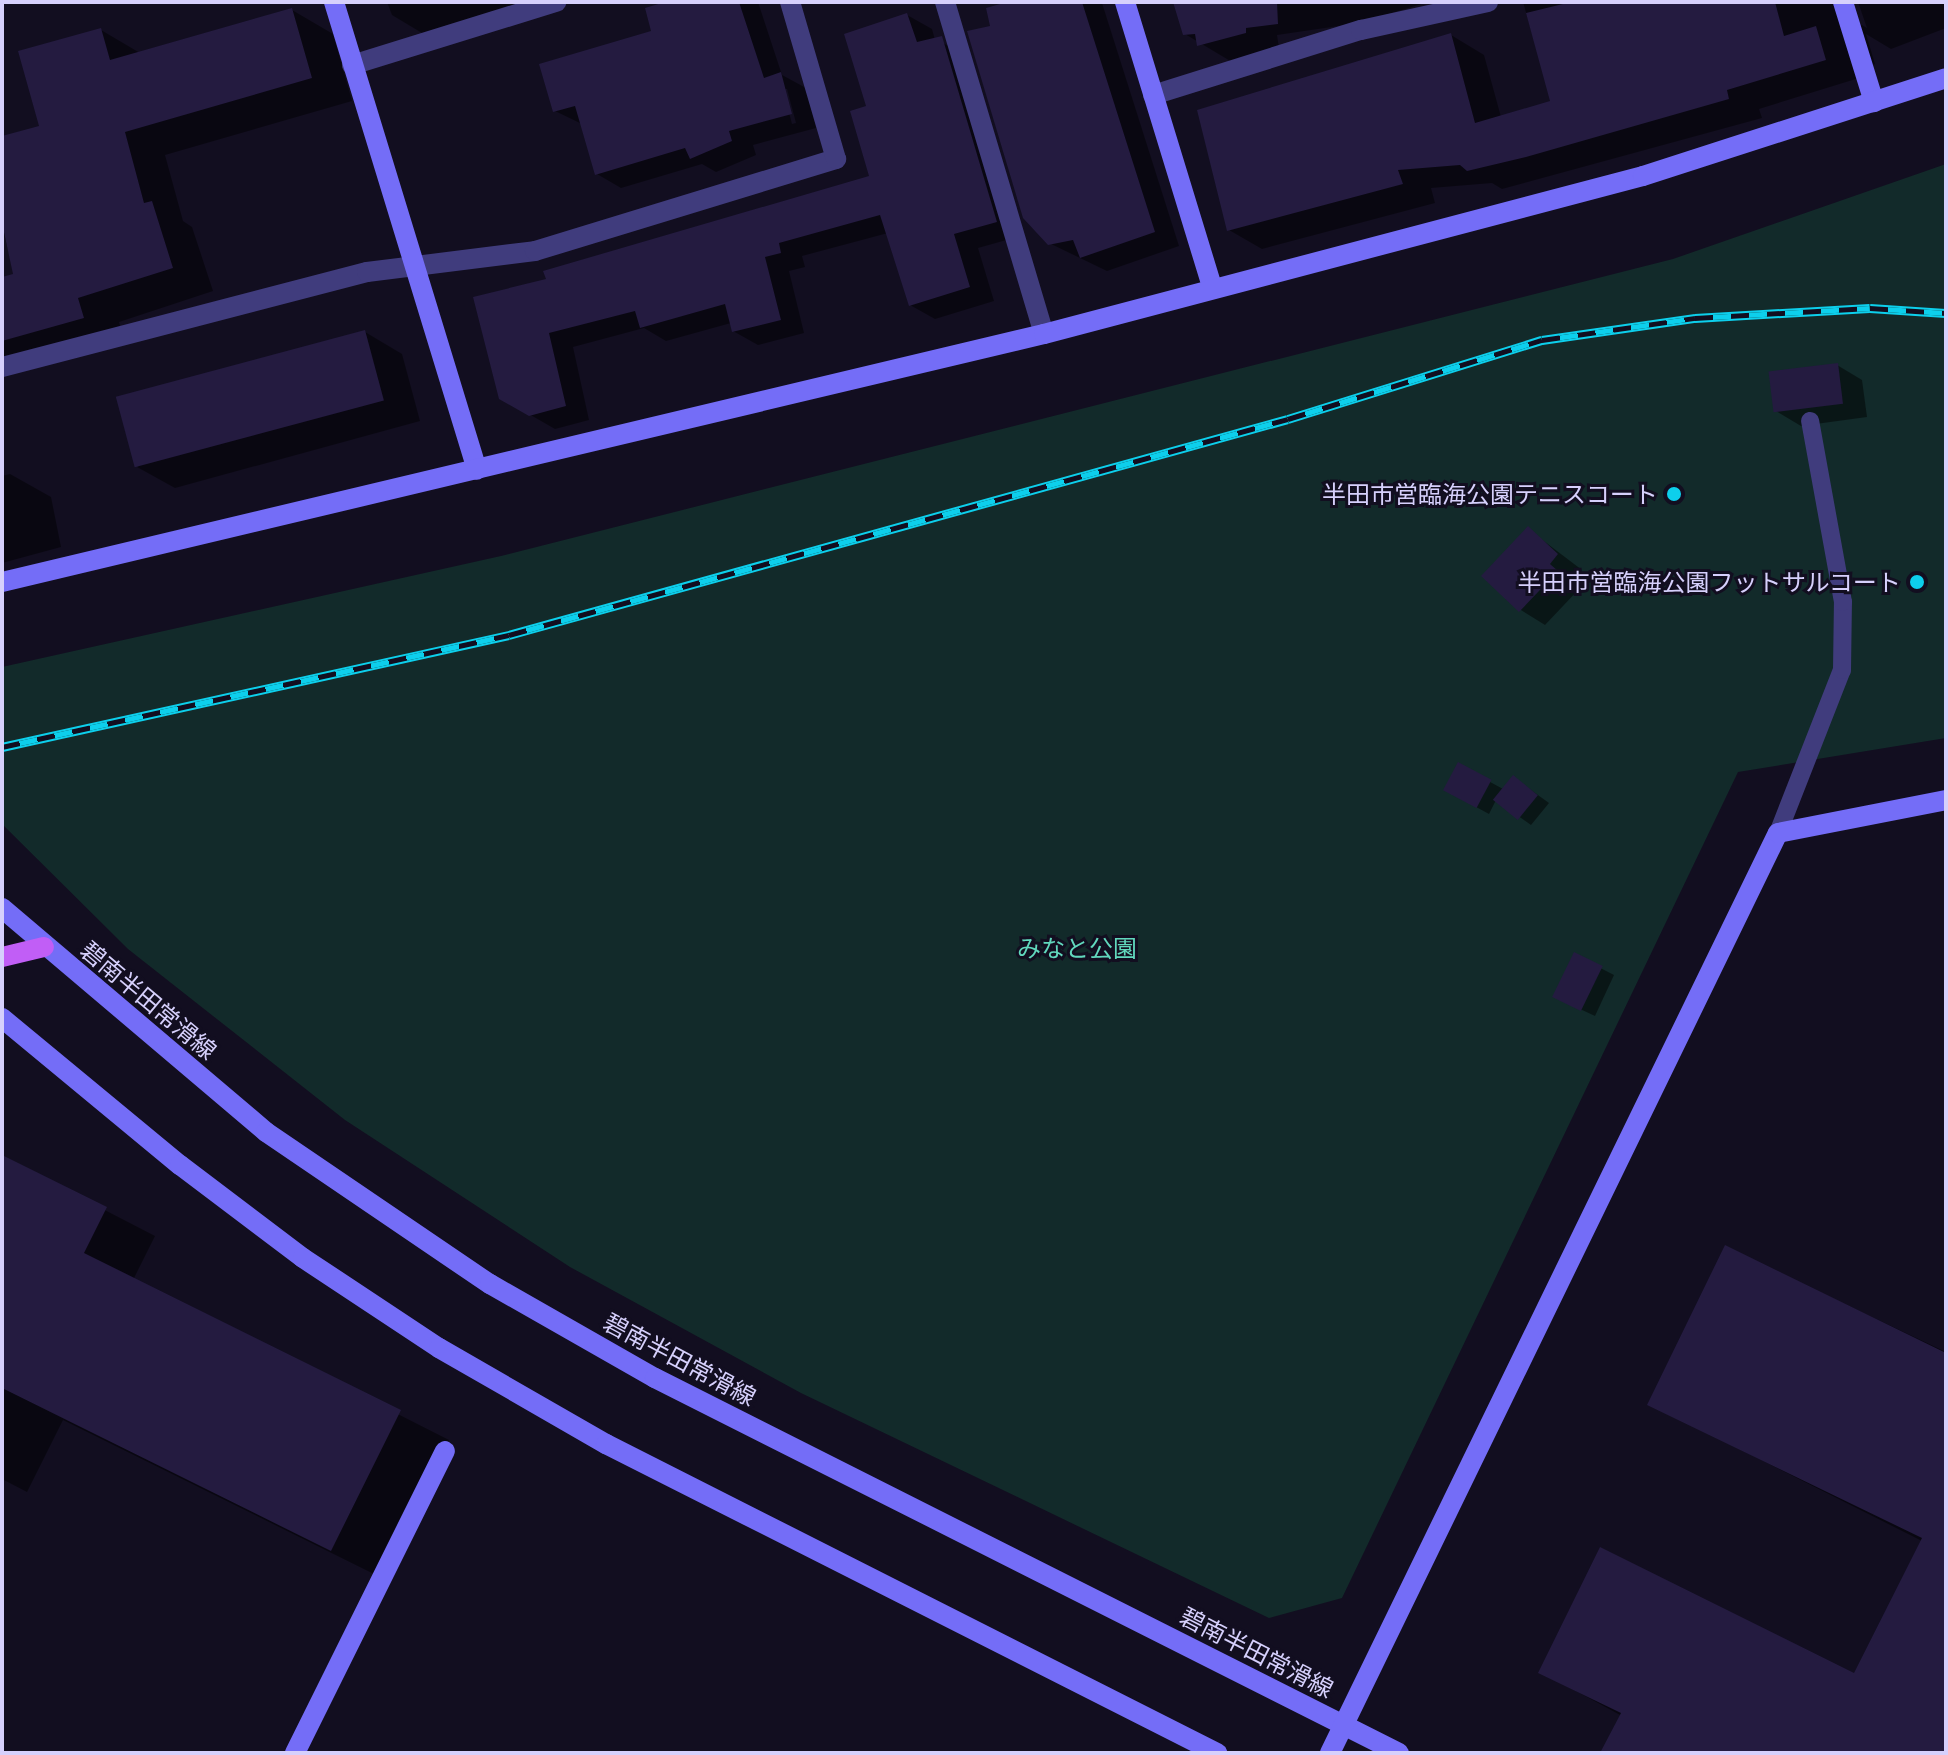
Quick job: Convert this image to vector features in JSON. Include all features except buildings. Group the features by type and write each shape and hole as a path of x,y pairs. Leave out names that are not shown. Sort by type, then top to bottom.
{"main road":[{"path":"2,957 44,947"}],"street":[{"path":"334,2 415,263 424,306 477,470"},
{"path":"352,65 556,2"},
{"path":"2,367 415,263 535,251 836,159 790,2"},
{"path":"945,2 1044,334"},
{"path":"1125,2 1213,289"},
{"path":"1153,95 1361,30 1488,2"},
{"path":"1843,2 1874,102"},
{"path":"2,582 1044,334 1643,176 1946,78"},
{"path":"1330,1753 1778,833 1946,800"},
{"name":"碧南半田常滑線","path":"2,908 44,947 266,1132 490,1284 655,1378 1399,1753"},
{"path":"2,1018 192,1174 303,1258 439,1348 606,1444 1217,1753"},
{"path":"295,1753 445,1451"}],"lane":[{"path":"1778,833 1842,670 1843,602 1810,421"}],"green space":[{"name":"みなと公園","path":"1946,164 1946,738 1738,772 1342,1598 1269,1618 801,1393 570,1267 345,1120 128,949 2,824 2,667 501,556 1673,259"}],"railway":[{"path":"2,747 509,635 1288,419 1542,340 1695,318 1870,308 1946,313"}],"place":[{"name":"半田市営臨海公園テニスコート","path":"1674,494"},
{"name":"半田市営臨海公園フットサルコート","path":"1917,582"}]}
